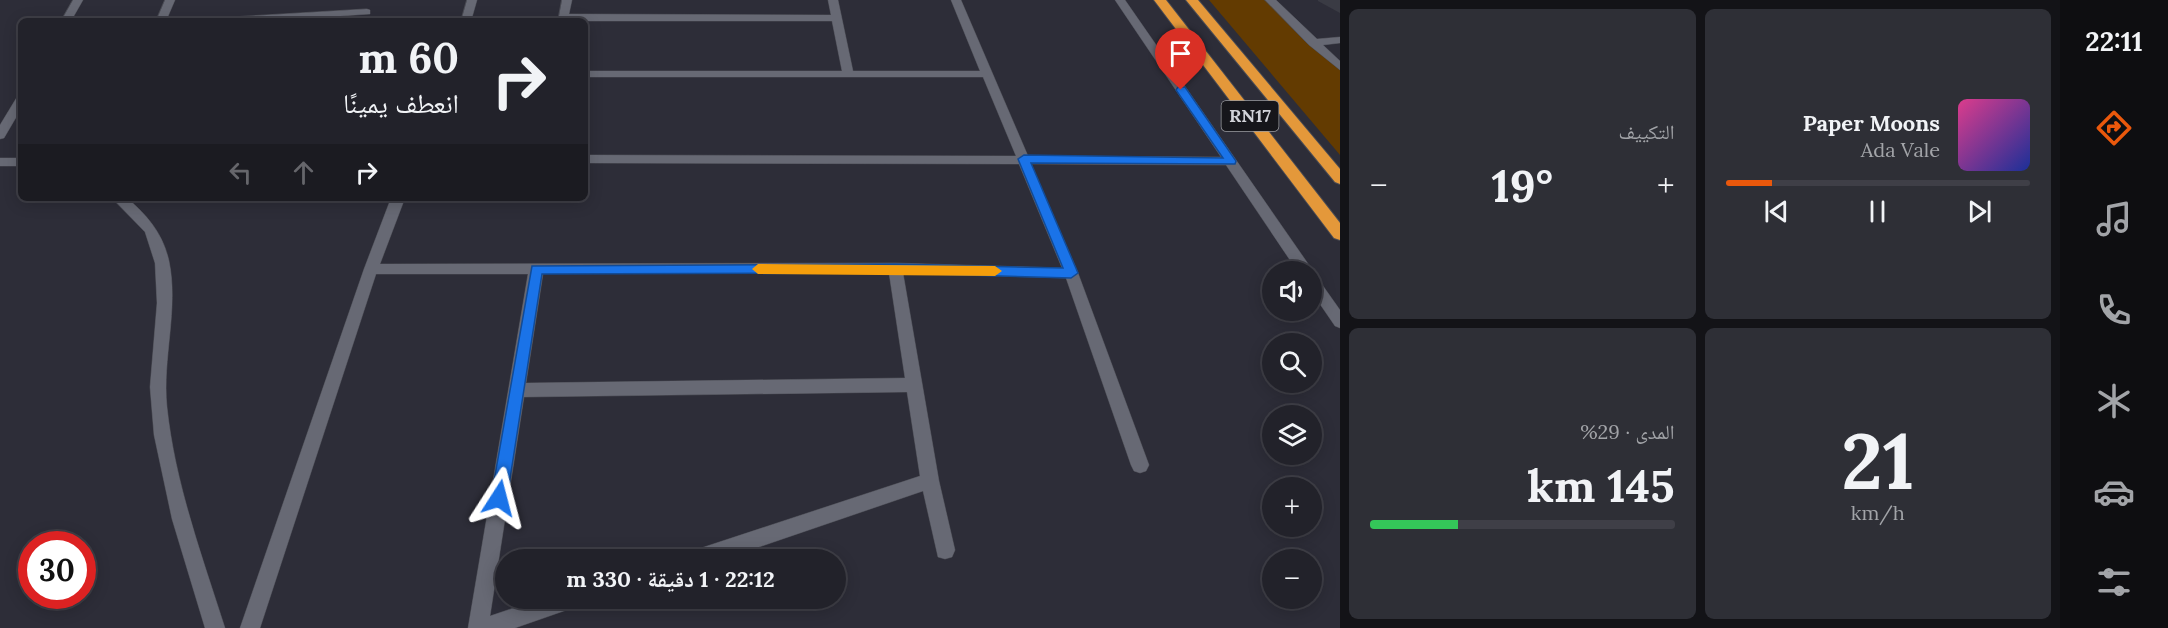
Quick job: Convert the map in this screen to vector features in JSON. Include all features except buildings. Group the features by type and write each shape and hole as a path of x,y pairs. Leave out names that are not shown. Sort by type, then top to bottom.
{"highway":[{"name":"RN17","path":"1160,0 1340,234"},
{"name":"RN17","path":"1192,0 1340,180"}],"street":[{"path":"68,18 78,0"},
{"path":"163,18 170,0"},
{"path":"328,18 365,17 374,0"},
{"path":"467,18 472,0"},
{"path":"563,18 567,0"},
{"path":"833,0 848,74"},
{"path":"956,0 1071,273 1140,465"},
{"path":"1120,0 1299,261"},
{"path":"1270,0 1340,67"},
{"path":"588,19 837,18"},
{"path":"1313,43 1340,40"},
{"path":"588,74 986,74"},
{"path":"0,135 18,104"},
{"path":"588,159 1231,161"},
{"path":"0,162 18,162"},
{"path":"122,201 148,225 157,243 163,275 159,404 164,446 175,498 215,628"},
{"path":"250,628 371,269 397,201"},
{"path":"371,269 895,268 1071,273"},
{"path":"895,268 930,481 945,550"},
{"path":"478,628 536,270"},
{"path":"1322,296 1340,322"},
{"path":"517,390 913,385"},
{"path":"725,549 930,481"},
{"path":"485,628 541,609"}],"shaded area":[{"path":"1209,0 1269,0 1340,67 1340,155"}],"slow traffic":[{"path":"758,269 895,268 995,271"}],"route":[{"path":"499,498 536,270 895,268 1071,273 1024,159 1231,161 1181,90"}]}
